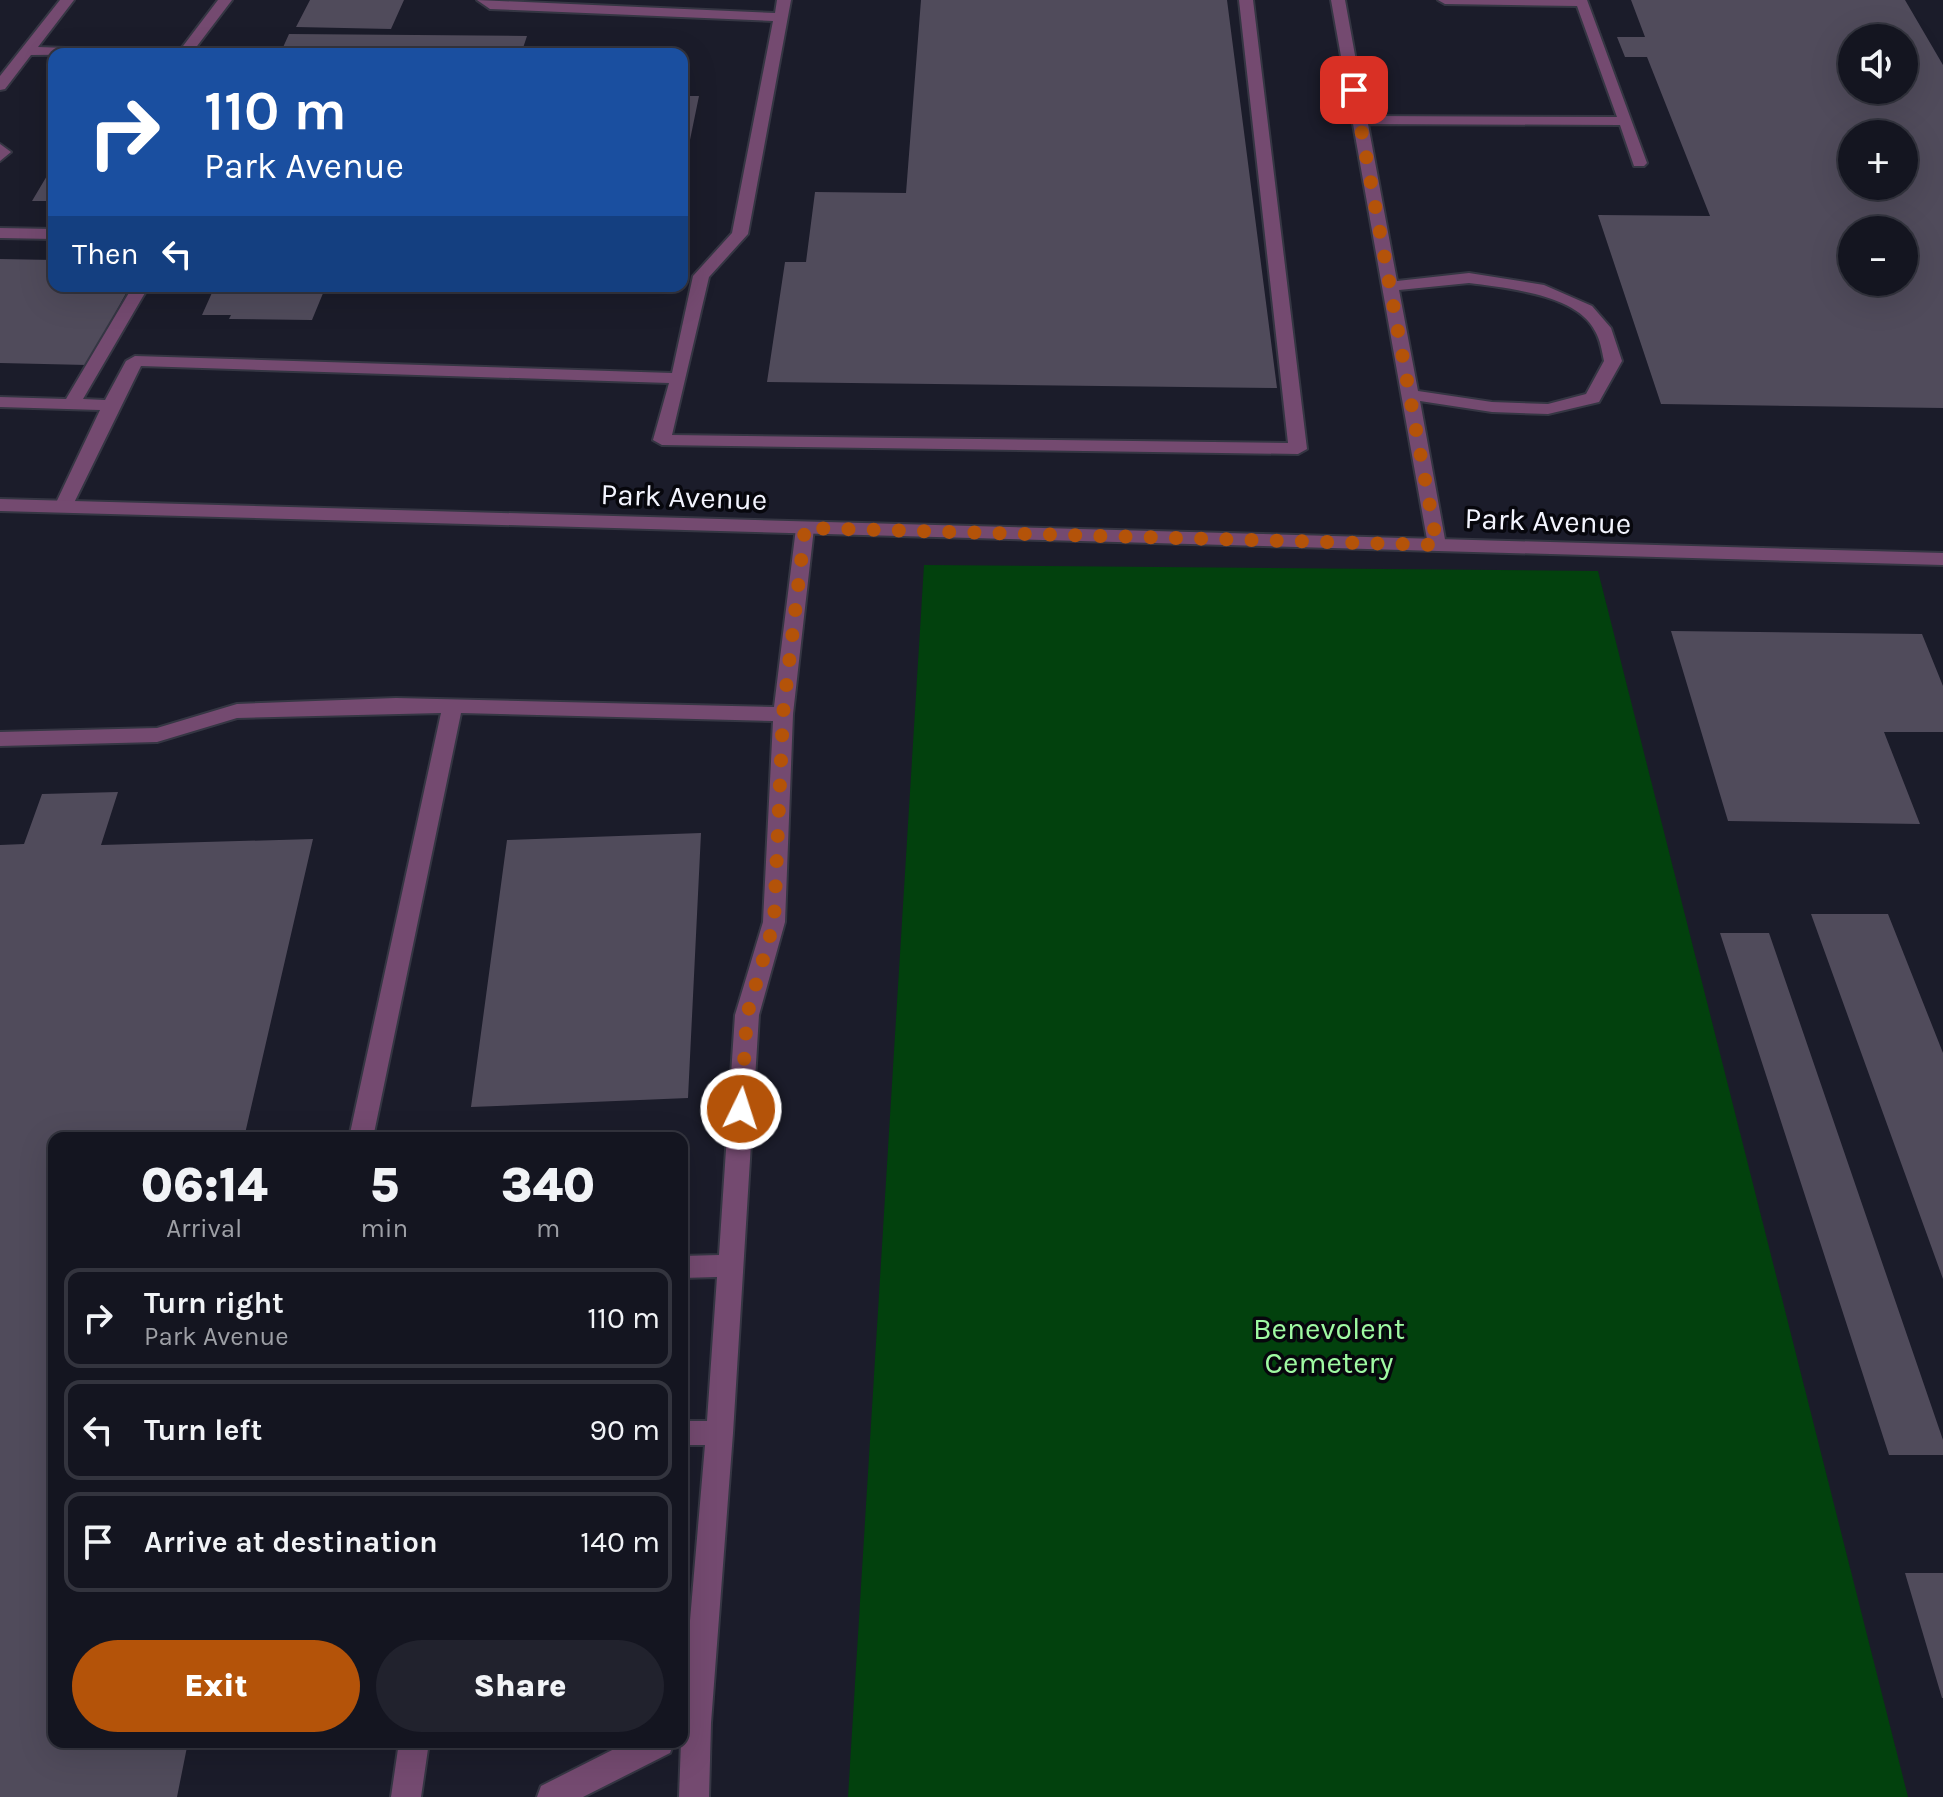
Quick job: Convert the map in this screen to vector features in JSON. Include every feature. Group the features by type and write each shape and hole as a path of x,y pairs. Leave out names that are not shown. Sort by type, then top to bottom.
{"street":[{"path":"0,86 67,0"},
{"path":"189,48 225,0"},
{"path":"484,0 490,5 783,8 740,234 701,276 662,440 1298,449 1246,0"},
{"path":"1338,0 1437,545"},
{"path":"1445,0 1582,2 1639,163"},
{"path":"28,51 48,52"},
{"path":"1359,120 1626,121"},
{"path":"0,149 3,152 0,156"},
{"path":"0,233 48,234"},
{"path":"1392,286 1469,278 1538,288 1586,310 1603,328 1613,361 1593,398 1548,409 1492,407 1411,395"},
{"path":"71,404 137,292"},
{"path":"63,507 135,361 679,378"},
{"path":"0,402 111,405"},
{"name":"Park Avenue","path":"0,505 1943,559"},
{"path":"694,1797 689,1727 720,1433 747,1015 774,922 783,714 805,528"},
{"path":"0,739 157,735 237,711 452,707 783,714"},
{"path":"362,1132 452,707"},
{"path":"688,1267 731,1266"},
{"path":"688,1433 720,1433"},
{"path":"406,1797 413,1748"},
{"path":"552,1797 647,1748"}],"green space":[{"name":"Benevolent Cemetery","path":"924,565 1598,571 1908,1797 848,1797"}],"building":[{"path":"310,0 404,0 391,29 296,27"},
{"path":"921,0 1227,0 1277,388 767,382 785,262 806,262 815,192 906,193"},
{"path":"1631,0 1905,0 1943,65 1943,408 1661,404 1598,215 1710,216 1647,57 1625,57 1617,37 1645,37"},
{"path":"289,34 527,36 523,48 283,48"},
{"path":"688,96 699,96 688,150"},
{"path":"48,174 48,201 32,201"},
{"path":"0,259 48,260 48,292 127,292 87,365 0,363"},
{"path":"212,292 324,292 312,320 229,319 231,315 202,315"},
{"path":"1671,631 1922,634 1943,686 1943,732 1884,732 1920,824 1728,821"},
{"path":"118,792 101,845 313,839 245,1132 48,1132 48,1748 187,1748 177,1797 0,1797 0,845 24,844 42,794"},
{"path":"701,833 688,1098 471,1107 507,840"},
{"path":"1811,914 1888,914 1943,1053 1943,1279"},
{"path":"1720,933 1769,933 1943,1440 1943,1455 1889,1455"},
{"path":"1905,1573 1943,1573 1943,1698 1942,1698"}],"route":[{"path":"741,1109 747,1015 774,922 783,714 805,528 1437,545 1354,90"}]}
